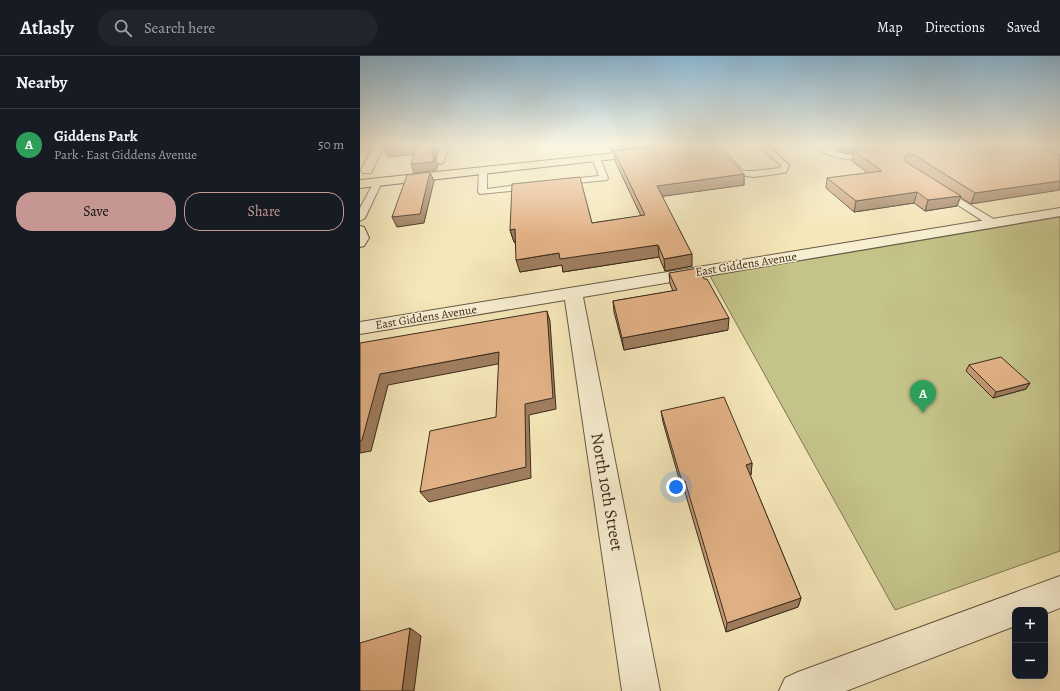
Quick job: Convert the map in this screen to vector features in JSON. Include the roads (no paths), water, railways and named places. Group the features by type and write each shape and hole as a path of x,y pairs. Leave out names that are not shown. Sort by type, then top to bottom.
{"main road":[{"path":"360,184 451,174"}],"street":[{"name":"East Giddens Avenue","path":"360,328 1060,212"},
{"name":"North 10th Street","path":"573,292 641,691"},
{"path":"798,691 1060,592"}],"lane":[{"path":"483,174 483,192 604,178 602,174"},
{"path":"360,218 378,182"},
{"path":"933,185 994,223"},
{"path":"360,229 364,238 360,244"}],"place":[{"name":"Giddens Park","path":"923,413"}]}
